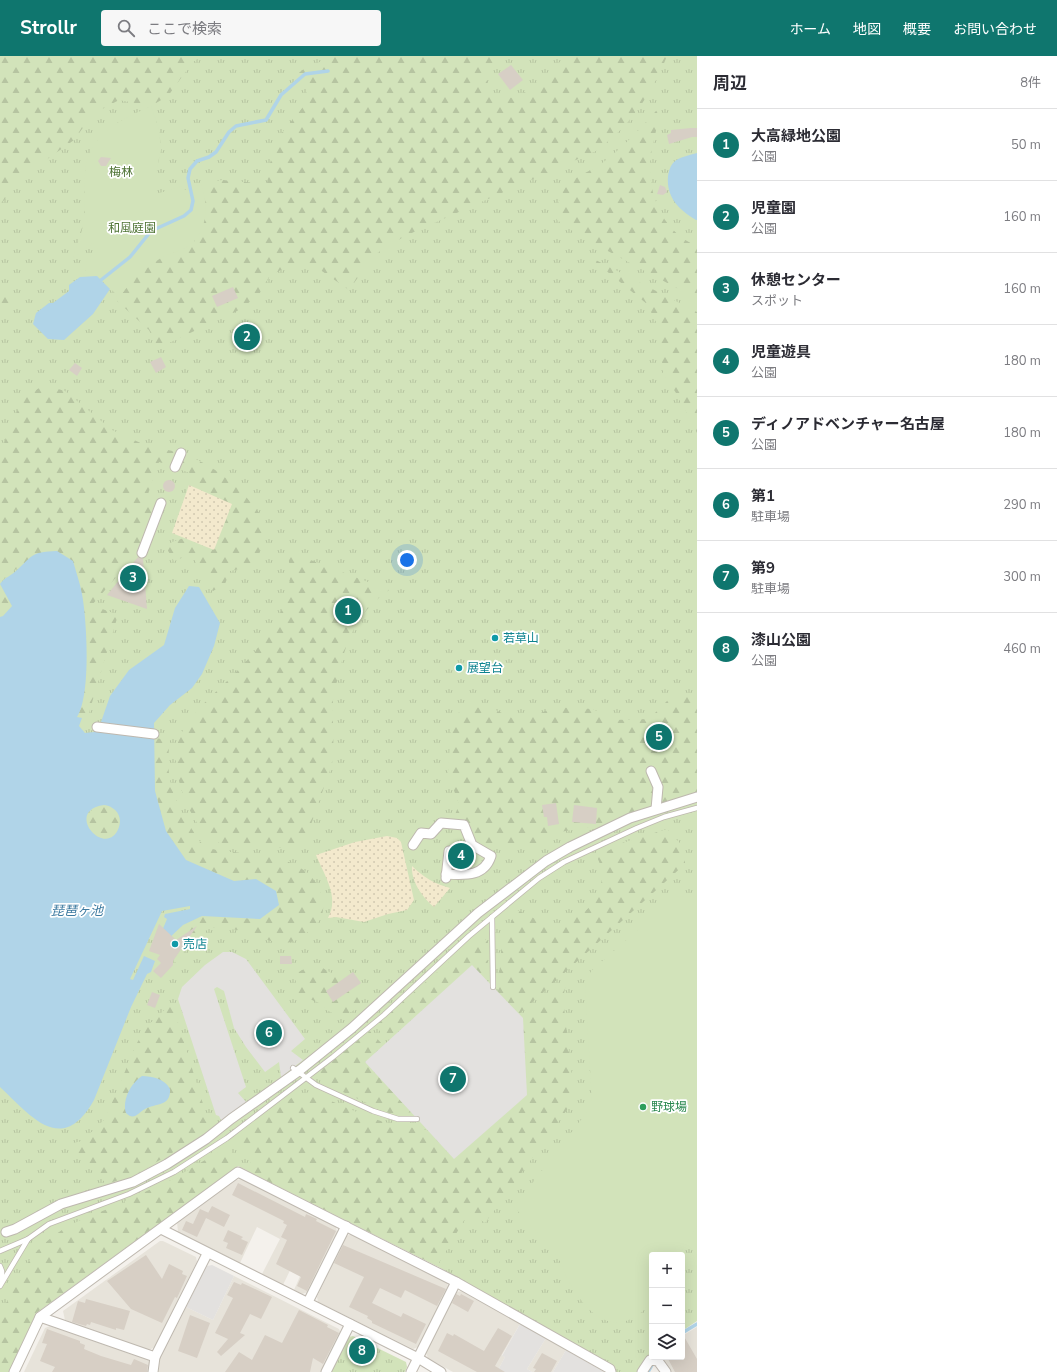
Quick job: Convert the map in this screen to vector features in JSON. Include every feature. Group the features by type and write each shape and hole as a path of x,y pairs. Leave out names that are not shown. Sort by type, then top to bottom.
{"street":[{"path":"175,467 181,454"},
{"path":"142,553 161,503"},
{"path":"97,727 154,734"},
{"path":"651,771 658,787 656,809"},
{"path":"6,1232 16,1229 61,1204 133,1182 167,1164 206,1139 216,1128 352,1028 473,917 546,861 570,847 630,818 697,797"},
{"path":"413,845 421,833 431,834 441,823 464,825 472,845 491,856 488,864 468,876 446,877 449,851"},
{"path":"14,1372 40,1317 238,1172 456,1282 610,1369 611,1372"},
{"path":"308,1302 346,1226"},
{"path":"161,1229 207,1254 308,1302 418,1358 441,1372"},
{"path":"153,1372 156,1357 207,1254"},
{"path":"411,1372 456,1282"},
{"path":"40,1317 156,1357"},
{"path":"326,1372 350,1324"},
{"path":"642,1372 650,1360 658,1361 666,1372"}],"lane":[{"path":"0,1251 28,1239 49,1224 128,1194 174,1172 227,1138 384,1015 492,916 539,878 564,862 637,828 664,817 697,808"},
{"path":"492,916 493,987"},
{"path":"295,1070 316,1085 373,1111 398,1119 417,1119"},
{"path":"235,1114 244,1124"},
{"path":"1,1284 28,1239"},
{"path":"0,1266 3,1276 1,1284"}],"shaded area":[{"path":"223,952 232,952 246,959 305,1039 291,1051 303,1060 281,1077 279,1062 265,1072 234,1028 224,991 217,987 214,989 246,1087 238,1093 247,1103 222,1122 219,1116 216,1115 178,999 182,987 205,965"},
{"path":"472,965 523,1018 527,1095 454,1159 365,1062"},
{"path":"242,1179 336,1226 337,1233 308,1292 302,1294 294,1290 304,1267 294,1262 283,1285 262,1274 280,1239 257,1227 240,1263 178,1232 177,1222 236,1180"},
{"path":"352,1234 447,1282 448,1287 418,1347 413,1349 318,1302 317,1297 346,1236"},
{"path":"160,1241 163,1241 196,1257 197,1262 155,1347 149,1350 65,1320 63,1311"},
{"path":"212,1265 234,1276 213,1320 186,1307 207,1266"},
{"path":"234,1276 339,1329 341,1334 322,1372 156,1372 157,1364 186,1307 213,1320"},
{"path":"463,1291 520,1324 502,1355 505,1357 497,1372 453,1372 428,1358 426,1353 456,1292"},
{"path":"520,1324 546,1338 527,1369 532,1372 497,1372 505,1357 502,1356"},
{"path":"50,1326 148,1360 151,1365 150,1372 24,1372 45,1328"},
{"path":"697,1327 697,1372 669,1372 662,1360 685,1360 685,1334"},
{"path":"546,1338 566,1350 553,1372 532,1372 527,1369"},
{"path":"566,1350 592,1365 604,1372 553,1372"}],"green space":[{"path":"0,56 697,56 697,1321 685,1329 685,1252 649,1252 649,1359 638,1372 616,1372 615,1367 437,1266 238,1166 36,1313 9,1372 0,1372"},
{"path":"0,56 201,56 192,63 168,96 151,106 119,100 93,114 74,140 25,175 0,205"},
{"path":"327,56 502,56 485,72 488,86 494,93 504,97 518,98 567,56 667,56 654,84 638,109 608,142 596,151 405,236 374,255 349,290 319,269 302,264 288,266 270,276 258,296 237,311 158,348 149,330 117,301 133,280 153,262 168,253 190,245 196,239 201,226 204,211 204,192 201,184 222,180 267,184 276,145 285,129 308,99 305,82 297,75 305,68 323,60"},
{"path":"662,104 650,160 653,191 656,203 668,224 676,233 697,246 697,299 580,236 557,220 559,200 569,183 618,151"},
{"name":"梅林","path":"151,106 159,129 161,149 156,173 156,195 79,236 84,222 85,173 111,126"},
{"name":"和風庭園","path":"151,106 159,129 161,149 156,173 156,194 183,186 185,190 201,184 204,193 206,211 202,229 191,244 161,258 146,269 130,283 117,301 116,294 98,277 80,277 85,272 87,259 98,249 93,243 73,258 84,220 85,174 87,160 92,149 107,131 128,117"},
{"path":"588,256 697,312 697,433 676,393 663,373 659,328 647,304"},
{"path":"0,284 15,303 5,309 0,310"},
{"path":"44,385 65,391 112,430 145,445 177,452 172,466 159,462 147,497 157,501 139,551 92,605 118,615 88,716 76,718 23,562 0,584 0,457 7,434 19,407 28,395"},
{"path":"186,455 210,467 231,482 250,501 266,523 258,555 255,560 249,565 230,571 225,584 213,591 195,561 194,553 174,561 167,549 172,542 184,538 214,550 232,505 189,485 193,474 179,469"},
{"path":"287,551 389,590 369,607 355,626 342,660 333,700 332,764 305,842 292,848 277,848 254,844 222,844 204,832 190,810 180,786 177,774 177,745 184,728 193,715 232,677 255,651 275,622 283,607 288,591 290,566"},
{"path":"0,585 12,606 3,616 0,617"},
{"path":"672,696 697,697 697,797 605,830 601,825 554,833 535,845 496,844 491,856 472,845 466,824 454,817 459,805 448,773 452,718 466,707 491,708 521,722 554,707 593,709 612,720 649,719"},
{"path":"154,738 170,740 168,764 174,795 183,815 202,843 207,847 217,850 255,854 279,859 301,868 311,876 318,886 322,896 322,915 315,926 300,938 292,942 278,943 243,931 214,927 206,930 191,942 176,963 174,961 190,938 186,933 176,940 171,935 183,925 202,916 260,919 256,880 234,881 186,860 166,831 155,791"},
{"path":"104,805 116,810 121,822 116,834 104,839 92,834 87,822 92,810"},
{"path":"667,829 685,849 685,864 519,1014 498,992 502,939 510,926 515,909 550,926 577,917 587,910 592,904 600,889 602,873 597,857 622,843"},
{"name":"野球場","path":"676,896 697,897 697,1226 681,1252 649,1252 649,1302 640,1314 631,1319 620,1322 610,1322 592,1312 572,1287 561,1263 553,1251 514,1207 587,1112 592,1102 585,985 591,971"},
{"path":"478,937 485,939 488,943 486,980 472,965 389,1040 375,1026"},
{"path":"315,963 358,989 362,994 359,1007 341,1018 327,1010 322,1004 297,994 295,974"},
{"path":"566,984 563,998 574,1095 569,1107 485,1223 469,1212 437,1266 247,1171 250,1157 245,1146 238,1139 294,1096 310,1092 371,1118 391,1124 427,1130 454,1159 526,1095 523,1018"},
{"path":"172,1003 211,1130 136,1174 107,1184 65,1145 82,1141 105,1119 137,1043 146,1027"},
{"path":"370,1031 383,1045 365,1062 411,1112 402,1115 389,1113 321,1082 318,1072"},
{"path":"229,1146 238,1166 36,1313 9,1372 0,1372 0,1317 22,1273 32,1257 44,1244 57,1233 72,1224 125,1203 125,1201 171,1180"},
{"path":"353,1336 406,1362 407,1367 405,1372 329,1372 348,1337"}],"sand":[{"path":"189,485 232,504 214,550 172,533"},
{"path":"387,836 397,838 401,842 414,900 407,910 388,914 364,922 336,917 328,918 331,910 332,894 316,855 355,842"},
{"path":"412,866 420,874 430,880 450,888 434,907 425,898 415,883"}],"water":[{"path":"697,153 696,220 684,212 671,197 668,176 671,167 676,160"},
{"path":"97,276 110,289 93,314 64,340 48,339 33,324 36,313 69,291 69,285 80,277"},
{"name":"琵琶ヶ池","path":"57,551 73,561 84,606 87,657 86,676 81,707 77,717 82,718 79,726 85,733 94,732 96,722 101,722 110,696 129,670 164,645 175,608 189,586 199,587 220,623 214,646 202,674 192,688 170,705 154,723 155,791 166,831 186,860 234,881 256,879 276,891 279,905 260,919 202,916 183,925 165,942 159,938 167,919 164,917 165,914 190,909 190,906 162,911 130,979 133,980 144,956 155,961 151,972 147,974 131,1007 94,1100 82,1117 70,1126 58,1129 47,1126 35,1119 0,1087 0,617 3,616 12,606 0,584 34,555 43,552","holes":["104,805 117,812 120,823 113,836 106,839 98,837 91,831 87,824 87,816 92,809"]},
{"path":"142,1076 154,1077 162,1080 170,1089 170,1095 162,1104 149,1107 136,1116 131,1116 126,1113 126,1097 134,1083"}],"building":[{"path":"511,65 523,80 510,90 498,74"},
{"path":"697,128 697,137 692,137 669,144 667,135 671,133 671,130"},
{"path":"101,157 111,158 106,166 101,166 98,161"},
{"path":"660,185 665,187 667,192 663,195 657,194"},
{"path":"233,287 238,298 217,307 212,296"},
{"path":"161,357 166,367 156,373 150,362"},
{"path":"75,363 82,368 77,376 69,370"},
{"path":"167,480 171,480 175,486 171,492 167,492 163,488 163,484"},
{"path":"138,557 143,559 147,609 107,595"},
{"path":"556,803 559,824 548,826 547,817 544,817 542,805"},
{"path":"574,805 597,808 596,824 572,822"},
{"path":"159,924 176,940 197,926 173,961 173,965 161,978 153,971 161,963 157,959 160,955 149,951"},
{"path":"280,956 291,956 292,964 280,964"},
{"path":"353,972 361,983 333,1002 326,991"},
{"path":"152,992 160,995 155,1008 147,1005"},
{"path":"238,1183 305,1217 306,1214 317,1219 316,1221 336,1231 307,1291 297,1286 301,1277 276,1264 287,1240 281,1237 287,1225 283,1223 284,1221 232,1195"},
{"path":"212,1206 230,1215 224,1227 206,1218 197,1237 182,1230 186,1221 193,1224 200,1209 208,1213"},
{"path":"228,1230 243,1237 241,1239 248,1242 242,1255 226,1248 228,1243 223,1241"},
{"path":"343,1245 446,1289 437,1306 405,1290 401,1298 380,1288 372,1303 401,1317 403,1313 426,1324 416,1344 372,1323 372,1321 367,1318 368,1316 349,1307 364,1277 334,1263"},
{"path":"146,1255 162,1279 169,1264 183,1271 182,1274 187,1276 177,1298 175,1297 162,1323 131,1309 107,1281"},
{"path":"234,1282 241,1285 242,1283 272,1297 261,1319 250,1314 240,1333 245,1335 221,1356 217,1352 228,1339 215,1333 233,1298 227,1295"},
{"path":"456,1294 460,1296 461,1294 474,1301 468,1312 452,1303"},
{"path":"86,1299 130,1311 124,1330 116,1328 116,1330 91,1322 90,1325 87,1324 86,1326 72,1322 78,1301 85,1303"},
{"path":"299,1310 328,1325 327,1327 339,1333 323,1364 313,1358 310,1372 225,1372 239,1352 252,1360 265,1335 282,1343"},
{"path":"190,1315 210,1323 197,1358 178,1351"},
{"path":"498,1328 512,1336 495,1366 505,1372 477,1372 438,1351 447,1333 453,1336 454,1334 484,1351"},
{"path":"47,1329 80,1341 80,1343 85,1345 84,1349 101,1356 131,1365 134,1359 148,1365 147,1372 52,1372 55,1367 40,1361 47,1344 42,1343"},
{"path":"685,1338 697,1359 697,1372 675,1372 669,1360 685,1360"},
{"path":"542,1353 557,1361 551,1372 534,1372 536,1369 533,1368"}],"waterway":[{"path":"101,280 130,257 151,231 184,216 191,210 193,201 188,178 190,169 197,161 209,157 216,152 229,132 236,126 266,120 281,95 305,74 328,71"},
{"path":"685,1331 697,1324"},
{"path":"648,1372 652,1365"}],"place":[{"name":"児童園","path":"247,337"},
{"name":"休憩センター","path":"133,578"},
{"name":"大高緑地公園","path":"348,611"},
{"name":"若草山","path":"495,638"},
{"name":"展望台","path":"459,668"},
{"name":"ディノアドベンチャー名古屋","path":"659,737"},
{"name":"児童遊具","path":"461,856"},
{"name":"売店","path":"175,944"},
{"name":"第1","path":"269,1033"},
{"name":"第9","path":"453,1079"},
{"name":"野球場","path":"643,1107"},
{"name":"漆山公園","path":"362,1351"}]}
